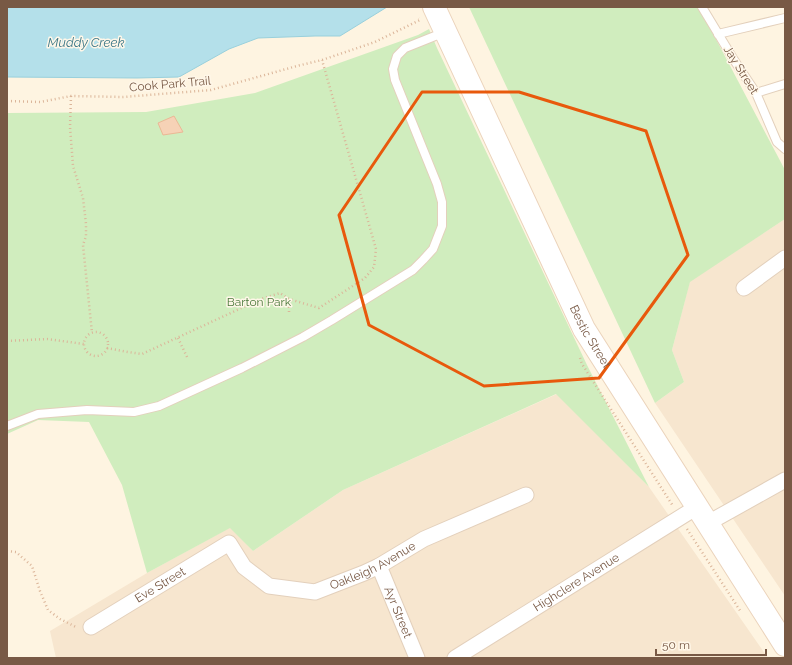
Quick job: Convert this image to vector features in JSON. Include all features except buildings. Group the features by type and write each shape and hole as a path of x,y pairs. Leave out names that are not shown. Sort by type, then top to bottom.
{"main road":[{"name":"Bestic Street","path":"425,10 446,32 584,329 785,645"}],"street":[{"path":"744,288 785,258"},
{"name":"Highclere Avenue","path":"455,658 702,515 785,480"},
{"name":"Oakleigh Avenue","path":"229,544 244,567 269,586 315,592 364,573 379,566 424,539 526,495"},
{"name":"Eve Street","path":"96,624 229,544"},
{"name":"Ayr Street","path":"379,566 417,658"}],"lane":[{"name":"Jay Street","path":"702,7 734,60 756,92 776,142 785,149"},
{"path":"718,34 785,18"},
{"path":"7,426 38,414 87,410 134,412 159,406 242,368 302,337 412,270 433,249 442,226 442,202 437,184 395,80 393,69 397,56 405,48 446,32"},
{"path":"756,92 785,84"}],"path":[{"name":"Cook Park Trail","path":"7,101 40,102 71,96 123,97 212,90 322,60 375,42 420,20 425,10"},
{"path":"107,348 142,354 261,299 280,293 289,299 319,308 365,278 374,267 376,249 322,60"},
{"path":"71,96 70,127 73,166 83,198 86,224 86,236 82,245 92,333"},
{"path":"289,299 289,315"},
{"path":"97,332 104,336 108,344 107,348 102,354 96,356 89,354 86,351 84,344 87,336 97,332"},
{"path":"178,338 188,359"},
{"path":"7,341 47,339 84,344"},
{"path":"7,551 16,552 32,566 48,610 60,619 76,627 96,624"}],"highlighted area":[{"path":"422,92 519,92 646,131 688,255 599,378 484,386 369,325 339,215"}],"shaded area":[{"path":"785,219 785,596 655,403 684,382 672,350 690,281"},
{"path":"557,394 649,487 768,658 56,658 50,631 147,573 231,527 253,551 343,490"}],"green space":[{"path":"469,7 699,7 785,170 785,219 690,282 672,350 684,382 655,403"},
{"name":"Barton Park","path":"429,29 587,365 649,487 556,394 343,490 253,551 230,528 147,573 122,485 89,422 38,420 7,434 7,113 146,112 255,93 418,35"}],"water":[{"name":"Muddy Creek","path":"7,7 387,7 340,36 258,38 229,49 179,77 137,78 7,77"}]}
